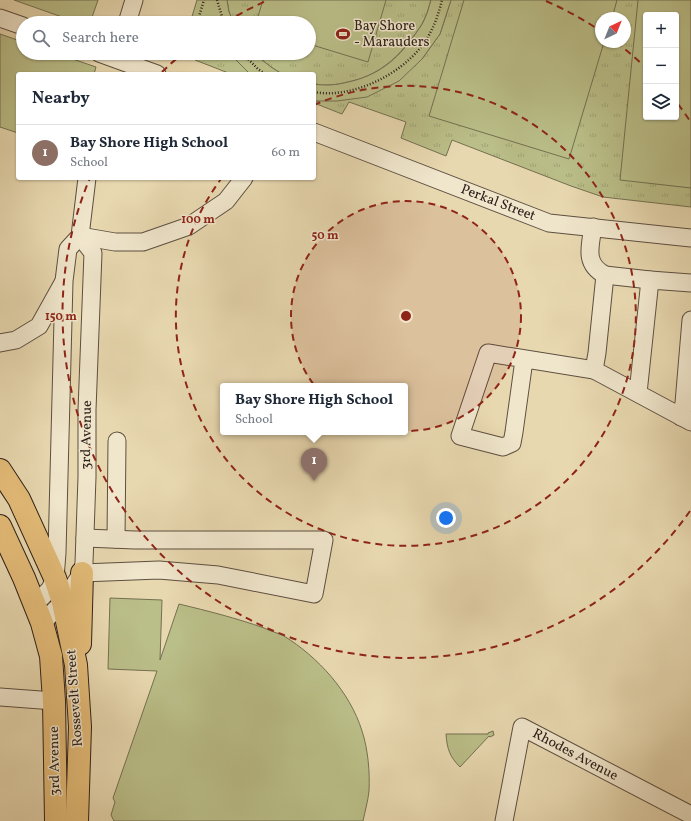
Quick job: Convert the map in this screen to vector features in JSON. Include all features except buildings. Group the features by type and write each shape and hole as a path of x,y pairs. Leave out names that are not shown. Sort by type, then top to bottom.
{"main road":[{"name":"Rossevelt Street","path":"0,470 19,499 55,578 63,602 76,665 80,727 77,821"},
{"name":"3rd Avenue","path":"0,526 24,578 38,614 51,656 54,701 56,821"},
{"path":"76,665 80,651 82,573"}],"street":[{"path":"129,16 134,0"},
{"path":"0,18 16,24"},
{"path":"115,62 150,72"},
{"name":"Perkal Street","path":"316,133 549,223 691,238"},
{"path":"87,180 80,236 115,242 143,242 189,226 226,201 242,180"},
{"path":"593,227 590,249 591,259 593,265 598,271 605,275 691,283"},
{"name":"3rd Avenue","path":"80,236 93,253 87,410 84,563 82,573 63,602 38,614 55,578 57,553 64,281 68,249 80,236"},
{"path":"594,370 605,275"},
{"path":"638,393 650,280"},
{"path":"0,342 16,340 39,326 64,281"},
{"path":"686,420 684,403 691,320"},
{"path":"524,360 512,443 503,447 460,436 488,353 524,360 594,370 686,420"},
{"path":"116,539 117,441"},
{"path":"59,449 87,448"},
{"path":"82,573 159,570 210,574 314,594 324,540 85,538"},
{"path":"0,697 54,701"},
{"name":"Rhodes Avenue","path":"504,821 522,727 691,815"}],"path":[{"path":"199,16 204,0"},
{"path":"217,0 222,16"},
{"path":"316,92 338,92 355,89 368,85 392,73 422,47 437,20 442,0"},
{"path":"249,60 262,72"}],"green space":[{"path":"14,0 98,0 92,16 59,16"},
{"path":"197,0 227,0 231,16 192,16"},
{"path":"227,0 431,0 426,16 419,28 406,46 392,60 376,72 367,76 344,83 327,85 316,84 316,72 279,72 262,60 316,60 316,16 231,16"},
{"name":"Bay Shore - Marauders","path":"263,0 386,0 368,62 316,46 316,16 258,16"},
{"path":"431,0 451,0 440,34 422,59 399,81 367,97 337,101 316,101 316,84 344,83 368,76 386,66 407,45 422,25"},
{"path":"451,0 691,0 691,207 603,197 452,140 446,156 401,138 406,122 349,102 342,114 316,104 317,102 422,59 440,34"},
{"path":"464,0 617,0 614,12 595,12 595,48 602,48 569,159 429,116"},
{"path":"638,0 691,0 691,188 620,180"},
{"path":"0,34 16,40 16,60 76,60 96,67 95,72 16,72 16,132 0,127"},
{"path":"195,60 236,60 248,72 226,72"},
{"path":"236,60 262,60 279,72 248,72"},
{"path":"110,598 162,600 160,660 179,604 264,628 284,636 309,654 341,689 357,717 362,731 367,753 369,776 369,795 363,821 114,821 111,815 115,802 113,798 157,671 108,669"},
{"path":"493,731 494,735 489,736 460,767 450,752 446,734 488,734"}],"place":[{"name":"Bay Shore - Marauders","path":"343,34"},
{"name":"Bay Shore High School","path":"314,481"}]}
